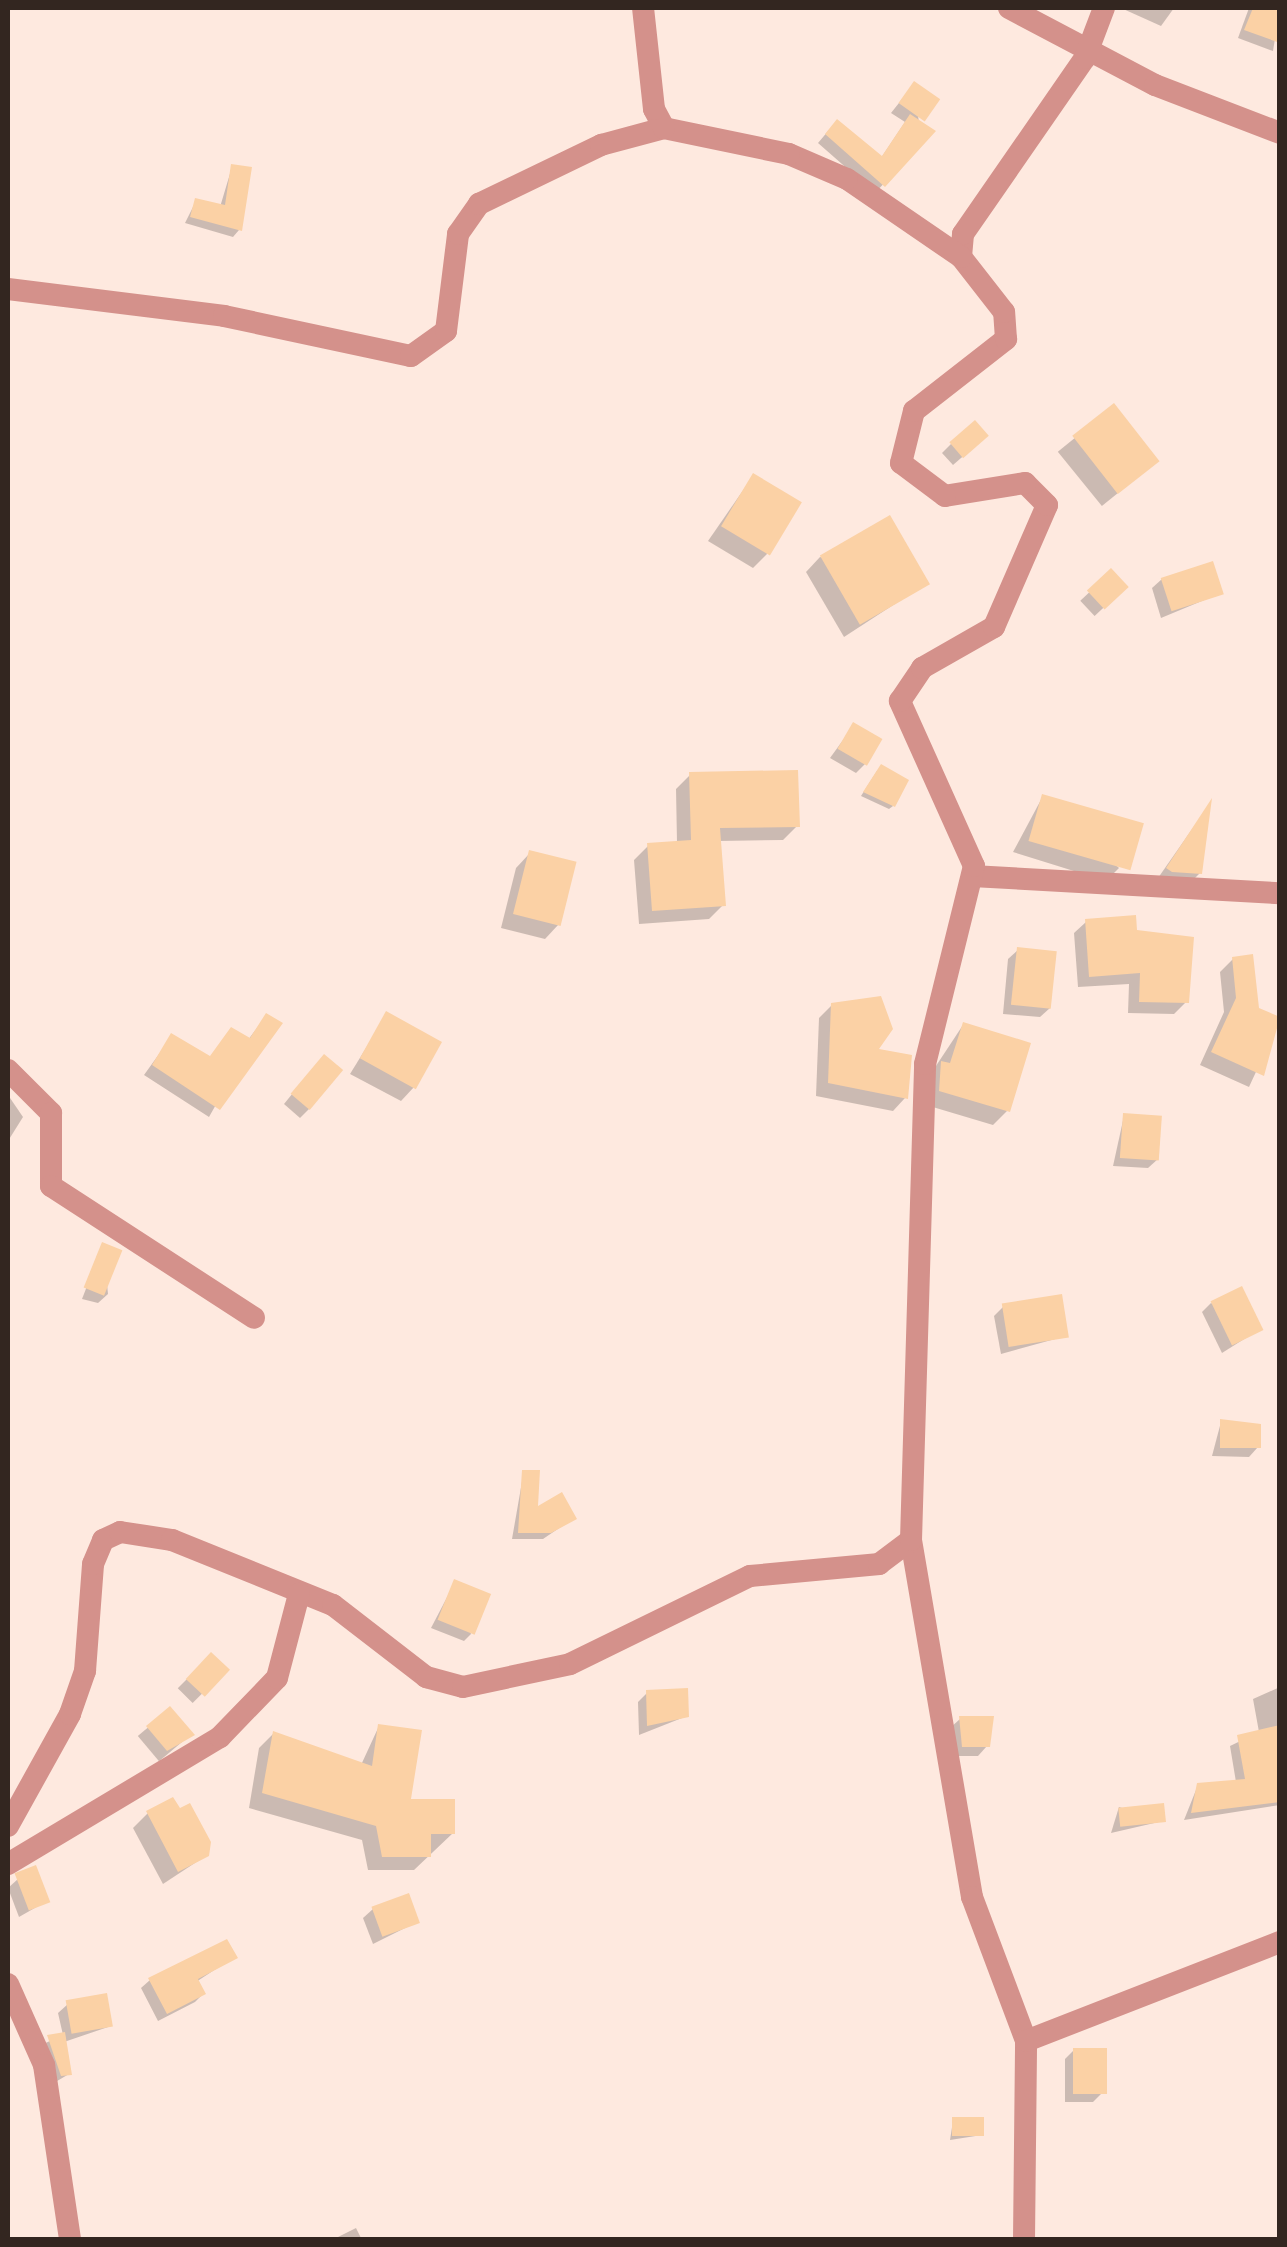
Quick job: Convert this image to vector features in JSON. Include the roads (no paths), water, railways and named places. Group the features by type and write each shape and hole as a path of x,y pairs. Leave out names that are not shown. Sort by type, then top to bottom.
{"street":[{"path":"643,8 654,109 664,128"},
{"path":"1008,8 1090,50 1280,133"},
{"path":"962,257 963,234 1090,50 1104,8"},
{"path":"8,290 257,322 411,356 446,331 458,234 479,204 601,146 664,128 789,154 848,179 962,257 1004,312 1006,338 914,411 902,463 945,496 1026,483 1048,515 994,627 922,668 900,701 960,828 972,876 925,1064 911,1540 972,1896 1026,2041 1024,2240"},
{"path":"972,876 1280,893"},
{"path":"8,1070 52,1113 51,1186 254,1318"},
{"path":"8,1826 85,1671 89,1584 103,1540 141,1531 333,1605 426,1677 492,1688 592,1655 750,1576 879,1564 911,1540"},
{"path":"8,1864 220,1736 277,1678 299,1594"},
{"path":"1026,2041 1280,1942"},
{"path":"8,1984 44,2065 70,2240"}]}
